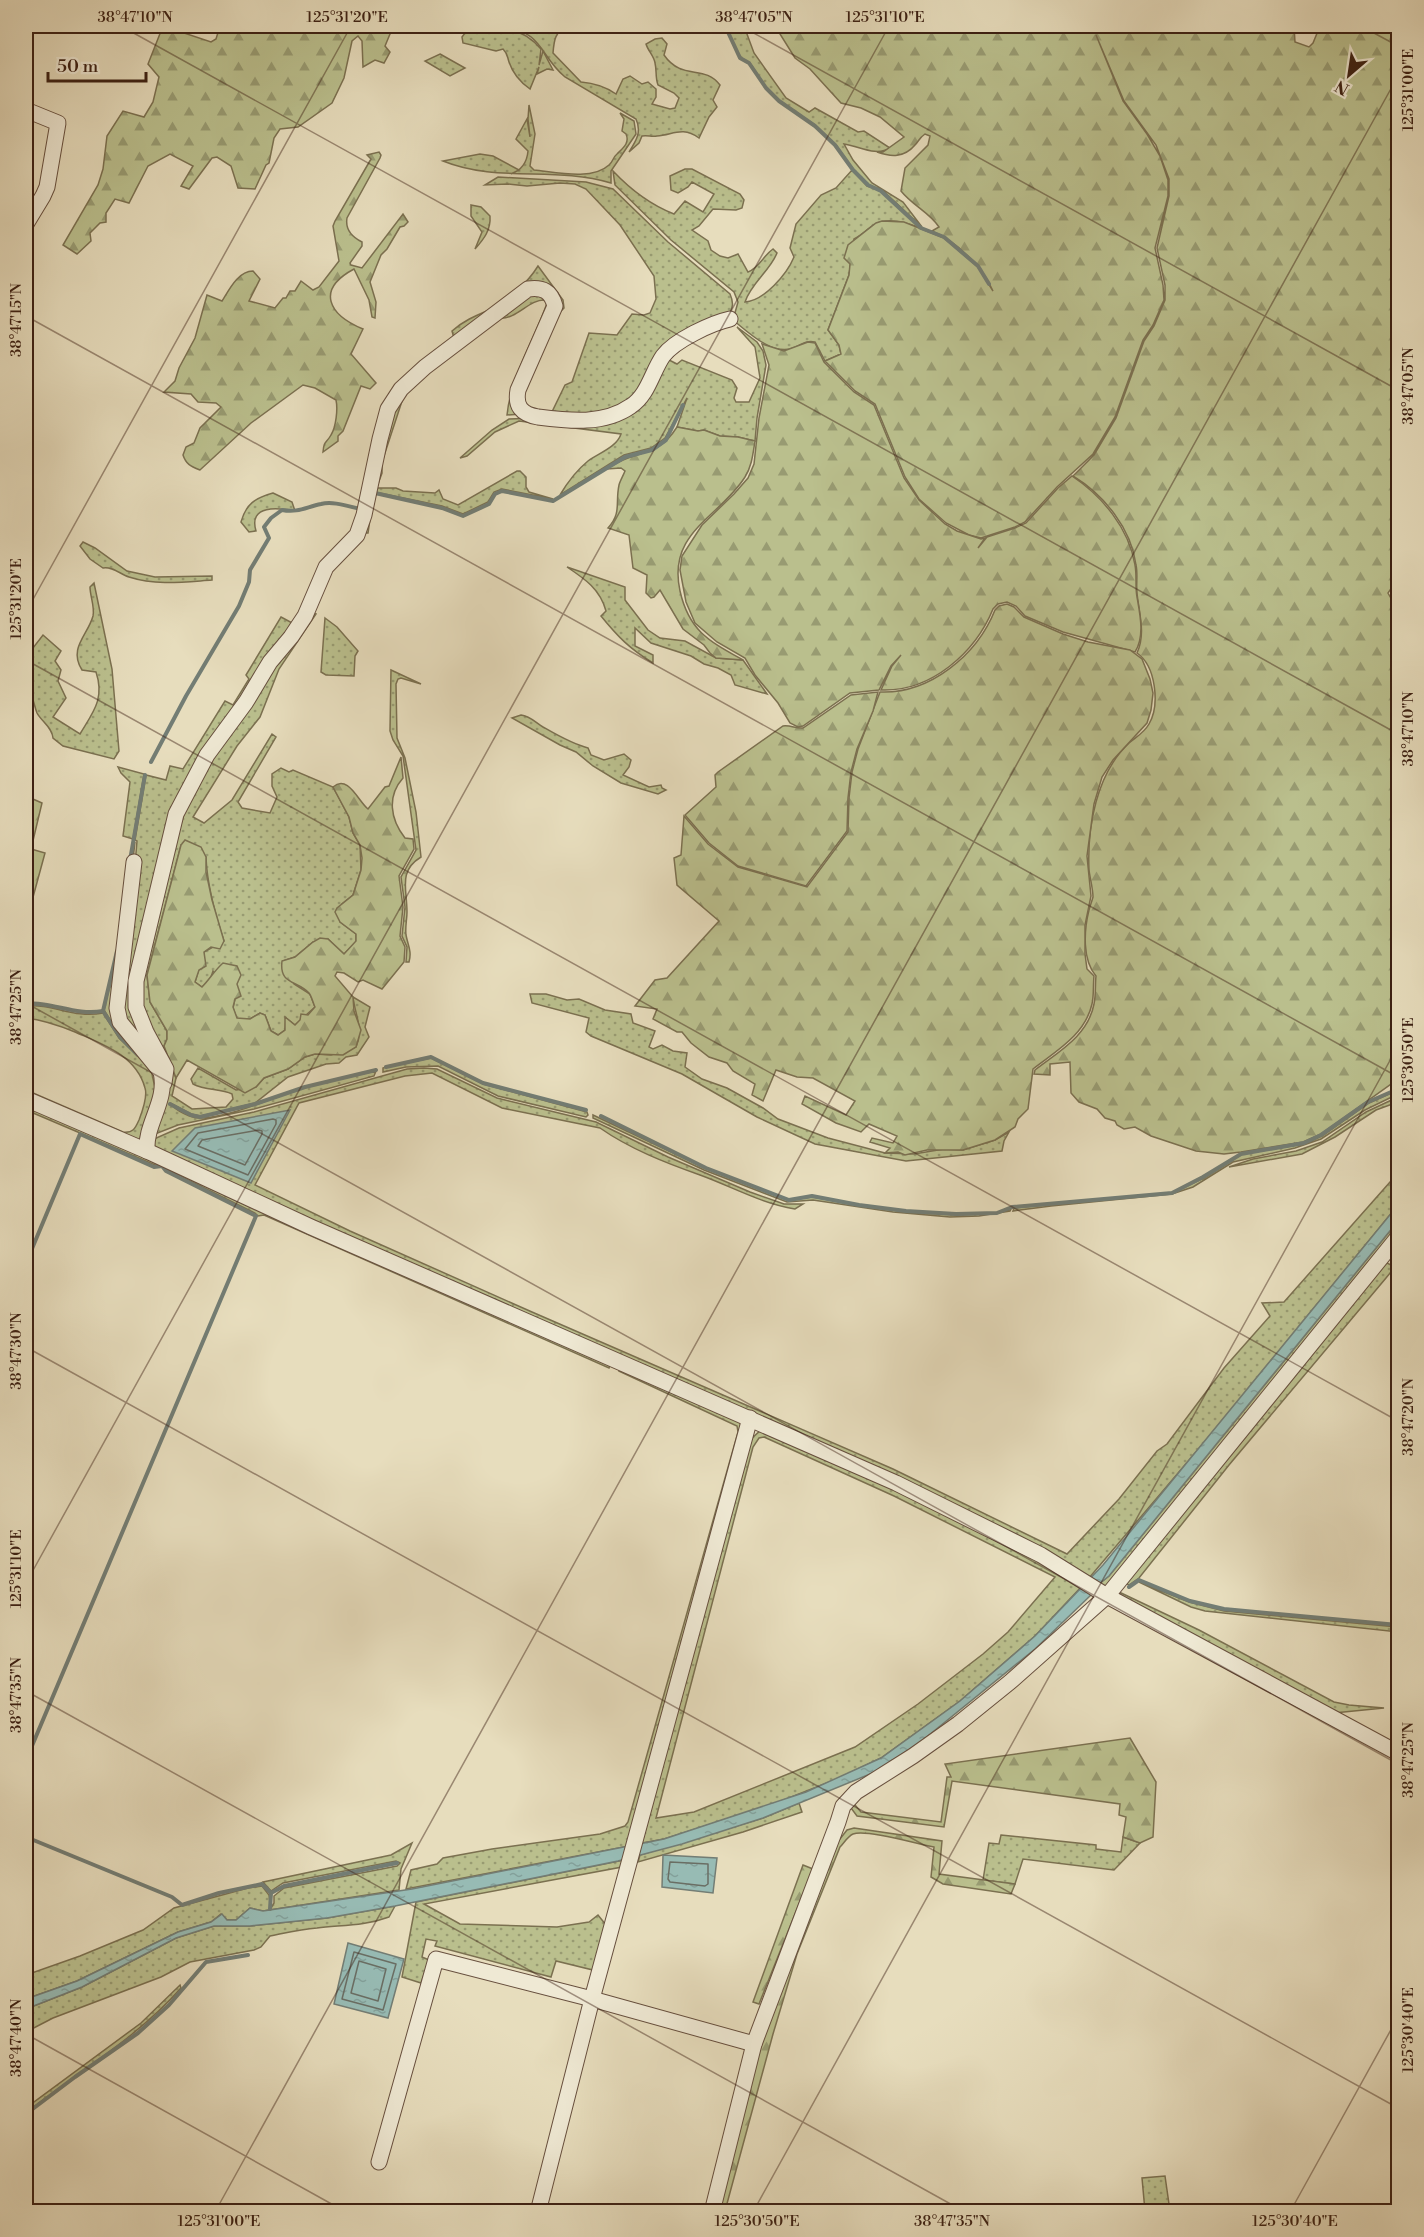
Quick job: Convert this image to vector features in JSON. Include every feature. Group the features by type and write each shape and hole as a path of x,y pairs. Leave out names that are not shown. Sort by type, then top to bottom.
{"street":[{"path":"26,110 58,123 47,187 26,224"},
{"path":"147,1151 146,1139 162,1096 166,1069 146,1032 136,1007 136,981 176,813 207,755 246,702 270,662 305,616 326,567 357,535 364,515 388,409 401,389 432,361 528,289 540,288 546,291 552,297 555,306 518,390 516,400 519,408 528,415 558,419 600,420 619,413 633,405 644,393 663,356 672,348 719,322 730,320"},
{"path":"134,862 117,1008 120,1022 161,1072 164,1083"},
{"path":"26,1099 147,1151 311,1227 896,1483 1041,1555 1102,1593 1398,1753"},
{"path":"711,2211 754,2044 843,1806 856,1792 913,1756 1010,1682 1102,1593 1398,1237"},
{"path":"538,2211 592,1999 750,1418"},
{"path":"379,2162 436,1959 754,2044"}],"green space":[{"path":"163,26 172,26 172,29 211,42 216,39 220,26 401,26 390,34 385,46 390,52 384,63 375,60 363,67 362,41 358,36 352,41 344,78 332,103 298,127 280,129 274,138 269,163 255,189 238,188 231,166 217,157 212,158 189,189 181,186 193,166 170,154 148,166 129,203 115,199 106,213 106,222 100,223 90,233 91,241 77,254 63,245 98,185 103,169 107,136 123,111 144,117 153,102 159,77 148,64"},
{"path":"482,26 507,28 529,38 541,49 539,65 543,51 553,70 547,69 537,74 539,67 530,89 515,74 503,49 496,51 463,43 462,37 465,33"},
{"path":"503,26 567,26 556,37 553,53 581,82 608,89 616,94 623,79 630,76 642,84 648,82 656,89 656,97 652,104 670,109 675,108 679,98 658,85 656,66 646,44 662,38 667,44 664,55 671,63 678,68 707,75 720,85 713,100 717,107 709,117 699,138 688,132 642,136 639,143 629,152 638,132 636,119 565,77 534,39 516,29"},
{"path":"723,26 744,26 754,53 786,98 809,112 815,108 858,132 864,131 890,148 873,151 844,144 853,160 872,183 903,202 922,227 882,190 868,185 836,145 815,125 779,100 766,87 750,63 741,58"},
{"path":"775,26 1294,26 1295,42 1309,47 1320,26 1398,26 1391,53 1398,38 1398,585 1394,584 1388,593 1392,600 1398,603 1398,1079 1321,1134 1303,1142 1241,1152 1224,1154 1196,1151 1151,1136 1135,1127 1124,1129 1115,1121 1105,1118 1097,1109 1079,1102 1071,1093 1070,1062 1050,1064 1050,1075 1034,1074 1035,1070 1079,1034 1091,1015 1095,1001 1096,976 1088,962 1085,935 1093,897 1089,853 1094,810 1108,770 1123,749 1147,727 1154,707 1152,676 1137,653 1141,631 1137,568 1133,551 1114,514 1095,493 1073,476 1094,455 1116,418 1144,341 1154,326 1165,300 1165,285 1157,248 1169,196 1169,179 1156,145 1124,101 1096,35 1123,101 1160,156 1168,180 1168,196 1155,248 1164,300 1153,325 1143,340 1115,417 1093,454 1057,487 1025,522 981,538 969,535 946,523 919,499 905,477 875,404 855,391 825,361 841,354 839,345 828,330 849,275 850,264 844,258 848,245 876,223 904,222 944,238 978,267 959,248 951,242 932,231 939,227 901,191 905,168 928,145 930,136 925,134 911,149 902,154 887,155 877,152 883,152 904,137 880,117 861,108 841,103 810,69 795,58"},
{"path":"440,54 465,68 450,76 425,61"},
{"path":"529,105 535,134 530,166 534,170 562,174 593,173 609,165 626,143 626,134 622,131 624,119 620,113 634,121 636,134 611,171 611,183 569,175 484,171 463,168 443,161 480,154 493,156 519,170 525,162 528,151 516,139 527,119 530,137"},
{"path":"379,152 380,158 347,218 350,233 362,242 351,265 362,268 403,214 408,222 400,227 381,255 370,282 376,302 375,318 372,317 369,300 354,269 334,285 331,294 331,302 342,317 363,329 351,354 376,383 370,389 361,386 343,431 338,436 338,441 323,452 334,427 337,413 336,400 315,388 303,385 251,423 200,470 191,466 183,455 186,447 194,443 200,428 221,407 216,403 198,402 191,394 164,392 175,381 179,368 195,338 207,295 222,301 238,278 253,271 260,279 249,301 275,308 290,291 295,291 301,281 313,290 319,287 339,261 333,226 335,221 371,159 367,155"},
{"path":"685,169 692,169 740,194 744,200 742,208 736,210 713,209 699,226 692,230 708,241 711,250 728,258 738,254 748,272 773,249 777,253 745,302 760,297 774,286 794,257 790,248 796,224 821,195 836,188 852,170 867,186 881,191 897,204 921,228 898,221 885,221 879,222 854,239 849,275 828,330 839,345 841,354 825,361 815,342 806,342 785,350 777,349 761,342 733,320 738,302 734,292 671,240 615,185 613,171 641,196 665,210 674,214 685,201 703,212 714,194 692,182 678,193 671,190 670,176"},
{"path":"498,177 586,182 613,189 668,242 730,294 732,308 730,312 684,337 643,391 618,411 550,416 565,385 572,382 589,333 617,335 632,314 650,313 656,299 654,276 620,225 586,189 575,184 560,183 527,186 485,185"},
{"path":"471,205 481,207 490,216 486,234 475,249 482,232 471,216"},
{"path":"538,266 563,300 564,308 560,312 553,315 541,286 455,342 452,331 510,296 523,285"},
{"path":"540,290 550,298 553,305 516,389 515,403 517,409 523,414 507,415 509,401 518,372 547,303 545,300 534,303 512,316 499,318 474,334 428,372 407,393 403,398 382,462 382,473 378,484 373,484 390,410 403,391 426,369 529,291"},
{"path":"737,327 757,342 763,351 766,365 755,441 720,436 704,430 677,427 687,398 665,438 651,448 624,455 560,495 580,468 616,443 621,434 519,421 495,432 467,456 460,458 492,430 509,419 620,415 665,358 685,345 669,360 677,364 682,360 732,380 737,388 734,398 736,402 749,402 760,378 755,347"},
{"path":"808,342 815,343 824,362 854,392 874,405 904,478 919,500 945,524 957,531 981,539 985,538 978,548 987,537 1026,523 1072,476 1094,493 1120,526 1132,551 1141,625 1140,639 1135,652 1063,632 1025,616 1016,606 1007,602 998,604 993,609 975,640 963,654 934,677 899,689 881,690 892,666 901,655 891,666 879,690 850,693 803,726 798,727 790,723 745,658 717,642 695,623 686,602 680,570 682,556 702,525 748,478 754,464 759,418 769,365 762,344 784,351"},
{"path":"677,427 704,430 720,436 755,441 751,464 745,477 688,540 681,554 678,571 684,605 695,625 710,640 743,660 716,658 704,645 683,629 660,590 651,598 646,593 647,575 633,568 629,535 608,528 617,512 619,485 625,471 621,468 606,469 625,459 656,448 667,440"},
{"path":"517,471 526,477 526,487 529,492 553,499 502,489 494,492 488,502 463,514 442,506 374,492 368,533 360,533 372,488 396,488 403,491 435,493 439,490 443,499 458,505"},
{"path":"273,493 292,502 295,511 274,509 261,512 256,516 256,531 249,532 241,522 249,506 261,497"},
{"path":"83,542 127,571 155,577 212,576 212,580 160,582 139,580 113,569 103,568 90,559 80,546"},
{"path":"567,567 625,587 625,600 648,630 660,638 685,641 716,658 743,660 767,694 735,685 731,675 718,668 704,664 691,656 651,643 635,628 635,646 653,655 653,663 631,648 613,630 601,616 606,611 596,591 586,580"},
{"path":"94,583 112,669 119,751 114,759 63,746 53,738 51,731 37,713 32,697 26,694 26,643 33,648 43,635 61,651 55,661 61,670 58,681 66,698 53,717 80,734 96,705 99,690 96,672 82,670 77,655 80,642 93,616 90,587"},
{"path":"1007,604 1014,607 1024,617 1063,634 1088,642 1130,650 1142,659 1153,693 1147,723 1113,760 1102,777 1094,804 1087,856 1091,896 1085,925 1087,969 1094,976 1092,1004 1083,1025 1076,1033 1060,1049 1033,1069 1028,1109 1018,1119 1015,1127 995,1140 963,1150 927,1150 905,1155 898,1152 885,1153 890,1148 870,1142 872,1138 893,1143 897,1136 869,1124 861,1132 836,1123 802,1104 805,1096 846,1115 855,1101 813,1078 797,1077 776,1070 763,1101 752,1095 755,1084 733,1071 727,1063 709,1057 691,1043 682,1032 677,1032 653,1019 657,1009 635,1006 655,980 667,978 719,921 677,885 674,858 681,855 684,816 708,844 738,867 807,887 848,832 852,772 858,749 880,692 899,691 917,686 949,669 976,642 987,627 995,610"},
{"path":"309,612 316,614 279,669 260,717 237,746 193,817 204,823 232,800 272,734 276,737 238,802 242,808 270,813 277,797 272,786 272,774 281,768 289,772 293,770 333,787 349,817 353,833 360,845 361,870 353,895 342,904 340,922 356,934 356,942 344,954 328,939 313,942 295,957 283,961 294,984 310,994 315,1007 295,1025 286,1018 285,1030 278,1035 271,1031 265,1015 260,1013 250,1019 237,1019 233,1008 235,999 213,971 210,980 202,987 195,982 204,952 224,941 212,899 206,857 181,845 147,975 150,1002 167,1031 164,1046 176,1078 172,1096 192,1109 226,1107 233,1099 232,1094 227,1092 193,1084 191,1079 198,1068 236,1090 256,1087 264,1078 288,1069 305,1057 315,1054 331,1055 356,1047 359,1028 353,997 370,1007 365,1027 369,1037 357,1055 346,1057 339,1063 326,1064 288,1077 255,1103 200,1116 170,1103 189,1116 202,1118 228,1113 304,1088 376,1071 374,1076 254,1109 178,1125 150,1136 161,1109 139,981 191,787"},
{"path":"281,617 296,625 187,785 134,981 157,1054 122,1021 137,841 135,840 146,775 166,780 170,766 183,769 225,701 233,705 249,679 246,675"},
{"path":"325,618 337,627 358,651 355,656 354,676 326,675 321,672"},
{"path":"391,670 421,684 401,678 396,684 397,738 405,758 416,812 421,857 409,868 405,881 409,962 406,962 407,947 402,936 405,907 401,877 416,850 403,756 390,731"},
{"path":"878,692 851,772 847,831 806,886 738,866 709,843 685,815 716,787 715,775 718,772 783,726 803,728 851,695"},
{"path":"521,715 565,739 588,748 591,755 604,760 624,754 631,760 623,775 649,787 661,785 666,790 658,794 621,783 593,766 576,752 512,718"},
{"path":"401,757 403,778 394,792 392,808 400,831 405,838 413,839 414,849 399,876 403,907 400,936 405,947 404,962 382,989 363,980 358,982 344,973 337,972 335,976 353,997 354,1011 361,1030 356,1047 343,1055 315,1054 305,1057 288,1069 264,1078 256,1087 245,1093 187,1060 176,1078 164,1046 167,1031 150,1002 147,975 181,845 185,840 201,847 206,857 206,872 212,900 224,941 220,949 211,947 204,952 206,966 199,970 195,982 202,987 223,963 237,966 241,975 237,984 241,996 235,999 233,1007 237,1018 250,1019 260,1013 265,1015 271,1031 278,1035 285,1030 285,1017 295,1025 300,1020 301,1014 308,1015 315,1007 309,993 283,974 282,961 295,957 320,938 328,939 344,954 356,941 356,934 340,922 335,912 353,895 361,870 362,858 360,845 353,833 349,817 333,787 338,784 348,786 368,809 385,787 389,786"},
{"path":"118,767 144,774 133,839 123,836 130,782"},
{"path":"26,796 42,803 31,849 45,853 26,923"},
{"path":"135,842 116,1007 120,1022 160,1073 161,1089 160,1098 144,1138 141,1141 132,1142 26,1096 26,1090 126,1132 133,1130 136,1126 146,1096 141,1077 134,1067 117,1052 75,1032 26,1018 26,1006 82,1014 103,1013 119,1038 151,1069 155,1088 158,1090 154,1067 121,1037 104,1010 119,946"},
{"path":"530,994 546,994 567,1000 579,999 605,1010 631,1014 633,1023 655,1031 649,1047 653,1049 662,1045 673,1051 687,1053 685,1067 702,1079 727,1088 778,1119 828,1138 885,1153 914,1154 944,1149 963,1150 995,1140 1009,1132 1002,1151 906,1161 815,1144 757,1117 682,1074 591,1036 586,1032 589,1018 532,1003"},
{"path":"431,1058 483,1084 587,1112 588,1115 586,1117 498,1096 438,1066 406,1067 383,1072 383,1068 386,1067"},
{"path":"407,1069 437,1069 497,1098 596,1122 668,1157 750,1192 784,1204 803,1204 795,1209 758,1199 648,1155 600,1128 502,1108 432,1073 405,1076 299,1103 255,1185 350,1231 893,1469 1067,1554 1119,1499 1157,1451 1167,1444 1224,1368 1270,1316 1262,1303 1284,1302 1398,1173 1398,1205 1207,1439 1089,1578 168,1157 153,1145 154,1139 179,1128 254,1112"},
{"path":"1398,1090 1398,1094 1365,1110 1321,1139 1295,1148 1233,1162 1193,1187 1172,1194 1013,1211 1014,1208 1172,1193 1204,1178 1242,1154 1304,1144 1322,1136 1369,1103"},
{"path":"1398,1097 1398,1102 1376,1110 1335,1137 1302,1154 1229,1167 1253,1159 1296,1151 1322,1142 1366,1112"},
{"path":"26,1105 611,1362 609,1368 264,1215 258,1216 162,1165 155,1165 26,1110"},
{"path":"593,1115 705,1168 788,1200 812,1197 906,1212 956,1215 997,1213 1011,1209 1010,1211 979,1216 950,1217 893,1212 813,1200 787,1202 704,1170 593,1118"},
{"path":"1398,1221 1398,1232 1111,1585 1103,1587 1099,1584 1109,1576"},
{"path":"1385,1262 1395,1267 1229,1465 1139,1578 1129,1585 1126,1583"},
{"path":"621,1366 740,1421 742,1427 629,1846 406,1889 411,1870 437,1864 443,1858 600,1834 625,1826 628,1822 738,1432 737,1426 619,1371"},
{"path":"761,1430 897,1487 1083,1585 1035,1636 960,1701 881,1758 837,1779 771,1805 664,1839 642,1843 747,1448 750,1440","holes":["764,1437 894,1496 1055,1577 1008,1632 983,1654 918,1704 855,1747 694,1812 656,1818 753,1447 759,1438"]},
{"path":"1139,1582 1189,1602 1224,1611 1398,1627 1398,1632 1205,1611 1191,1607"},
{"path":"1119,1592 1199,1630 1334,1702 1384,1708 1334,1713 1121,1598"},
{"path":"1130,1738 1156,1782 1153,1837 1140,1843 1123,1837 1126,1817 1119,1815 1120,1804 952,1781 944,1827 857,1816 851,1808 855,1799 855,1805 861,1812 941,1822 947,1777 951,1777 945,1764"},
{"path":"799,1803 802,1812 743,1832 638,1862 640,1855 763,1818"},
{"path":"854,1828 942,1841 939,1874 1015,1884 1011,1894 943,1884 931,1877 934,1847 892,1837 860,1833 848,1838 840,1847 797,1954 725,2211 717,2212 760,2043 836,1844 847,1830"},
{"path":"1001,1835 1096,1845 1096,1849 1121,1852 1123,1837 1140,1843 1114,1870 1023,1859 1015,1884 983,1880 989,1843 999,1844"},
{"path":"412,1843 401,1869 399,1890 263,1911 250,1908 236,1920 227,1920 221,1914 211,1922 178,1932 77,1981 26,1999 26,1975 143,1930 174,1908 262,1886 269,1895 271,1908 274,1896 284,1888 397,1866 400,1863 396,1861 283,1883 271,1891 263,1882 391,1855"},
{"path":"624,1860 622,1867 424,1904 460,1924 557,1927 589,1922 598,1915 606,1925 593,1970 556,1961 551,1977 435,1946 437,1941 426,1939 422,1957 429,1960 421,1983 402,1977 416,1902"},
{"path":"803,1865 813,1869 759,2004 753,2002"},
{"path":"395,1906 389,1917 380,1920 305,1929 270,1936 261,1947 254,1950 190,1962 161,1977 53,2018 26,2032 26,2009 82,1987 176,1938 214,1926 250,1926 327,1918"},
{"path":"180,1985 181,1988 146,2023 26,2113 26,2108 141,2023"},
{"path":"1165,2176 1170,2211 1145,2211 1142,2178"}],"water":[{"path":"290,1110 251,1183 172,1151 195,1128"},
{"path":"1398,1205 1398,1221 1109,1576 1035,1649 918,1744 875,1772 763,1818 682,1844 618,1861 327,1918 250,1926 214,1926 176,1938 82,1987 26,2009 26,1999 77,1981 178,1932 211,1922 222,1914 227,1920 236,1920 250,1908 263,1911 412,1889 664,1839 806,1792 881,1758 960,1701 1035,1636 1103,1565"},
{"path":"663,1855 717,1858 713,1893 662,1887"},
{"path":"348,1943 404,1959 388,2018 334,2004"}],"waterway":[{"path":"722,26 727,30 740,58 749,63 766,88 779,101 815,126 835,145 853,170 868,185 881,191 921,228 944,237 978,266 989,284"},
{"path":"374,495 375,493 442,508 463,516 489,504 495,494 502,491 553,501 625,457 652,450 666,440 683,405"},
{"path":"151,762 186,696 239,606 249,582 250,570 269,538 264,527 271,518 282,510 297,510 326,503 360,509"},
{"path":"130,860 145,775"},
{"path":"117,951 103,1011 120,1037 138,1055"},
{"path":"26,1004 82,1012 103,1011"},
{"path":"386,1067 431,1057 483,1083 586,1110"},
{"path":"170,1104 200,1117 255,1104 305,1087 376,1070"},
{"path":"601,1116 706,1168 789,1200 812,1196 906,1211 956,1214 997,1213 1012,1207 1172,1193 1241,1154 1304,1143 1321,1135 1368,1102 1398,1089"},
{"path":"26,1263 80,1134 154,1167 162,1166 166,1171 256,1216 26,1760"},
{"path":"1129,1587 1139,1580 1190,1601 1224,1609 1398,1625"},
{"path":"26,1837 172,1897 182,1905 219,1893 262,1884 271,1893"},
{"path":"270,1909 271,1893 284,1886 397,1863"},
{"path":"26,2114 138,2033 169,2005 206,1962 248,1955"}]}
